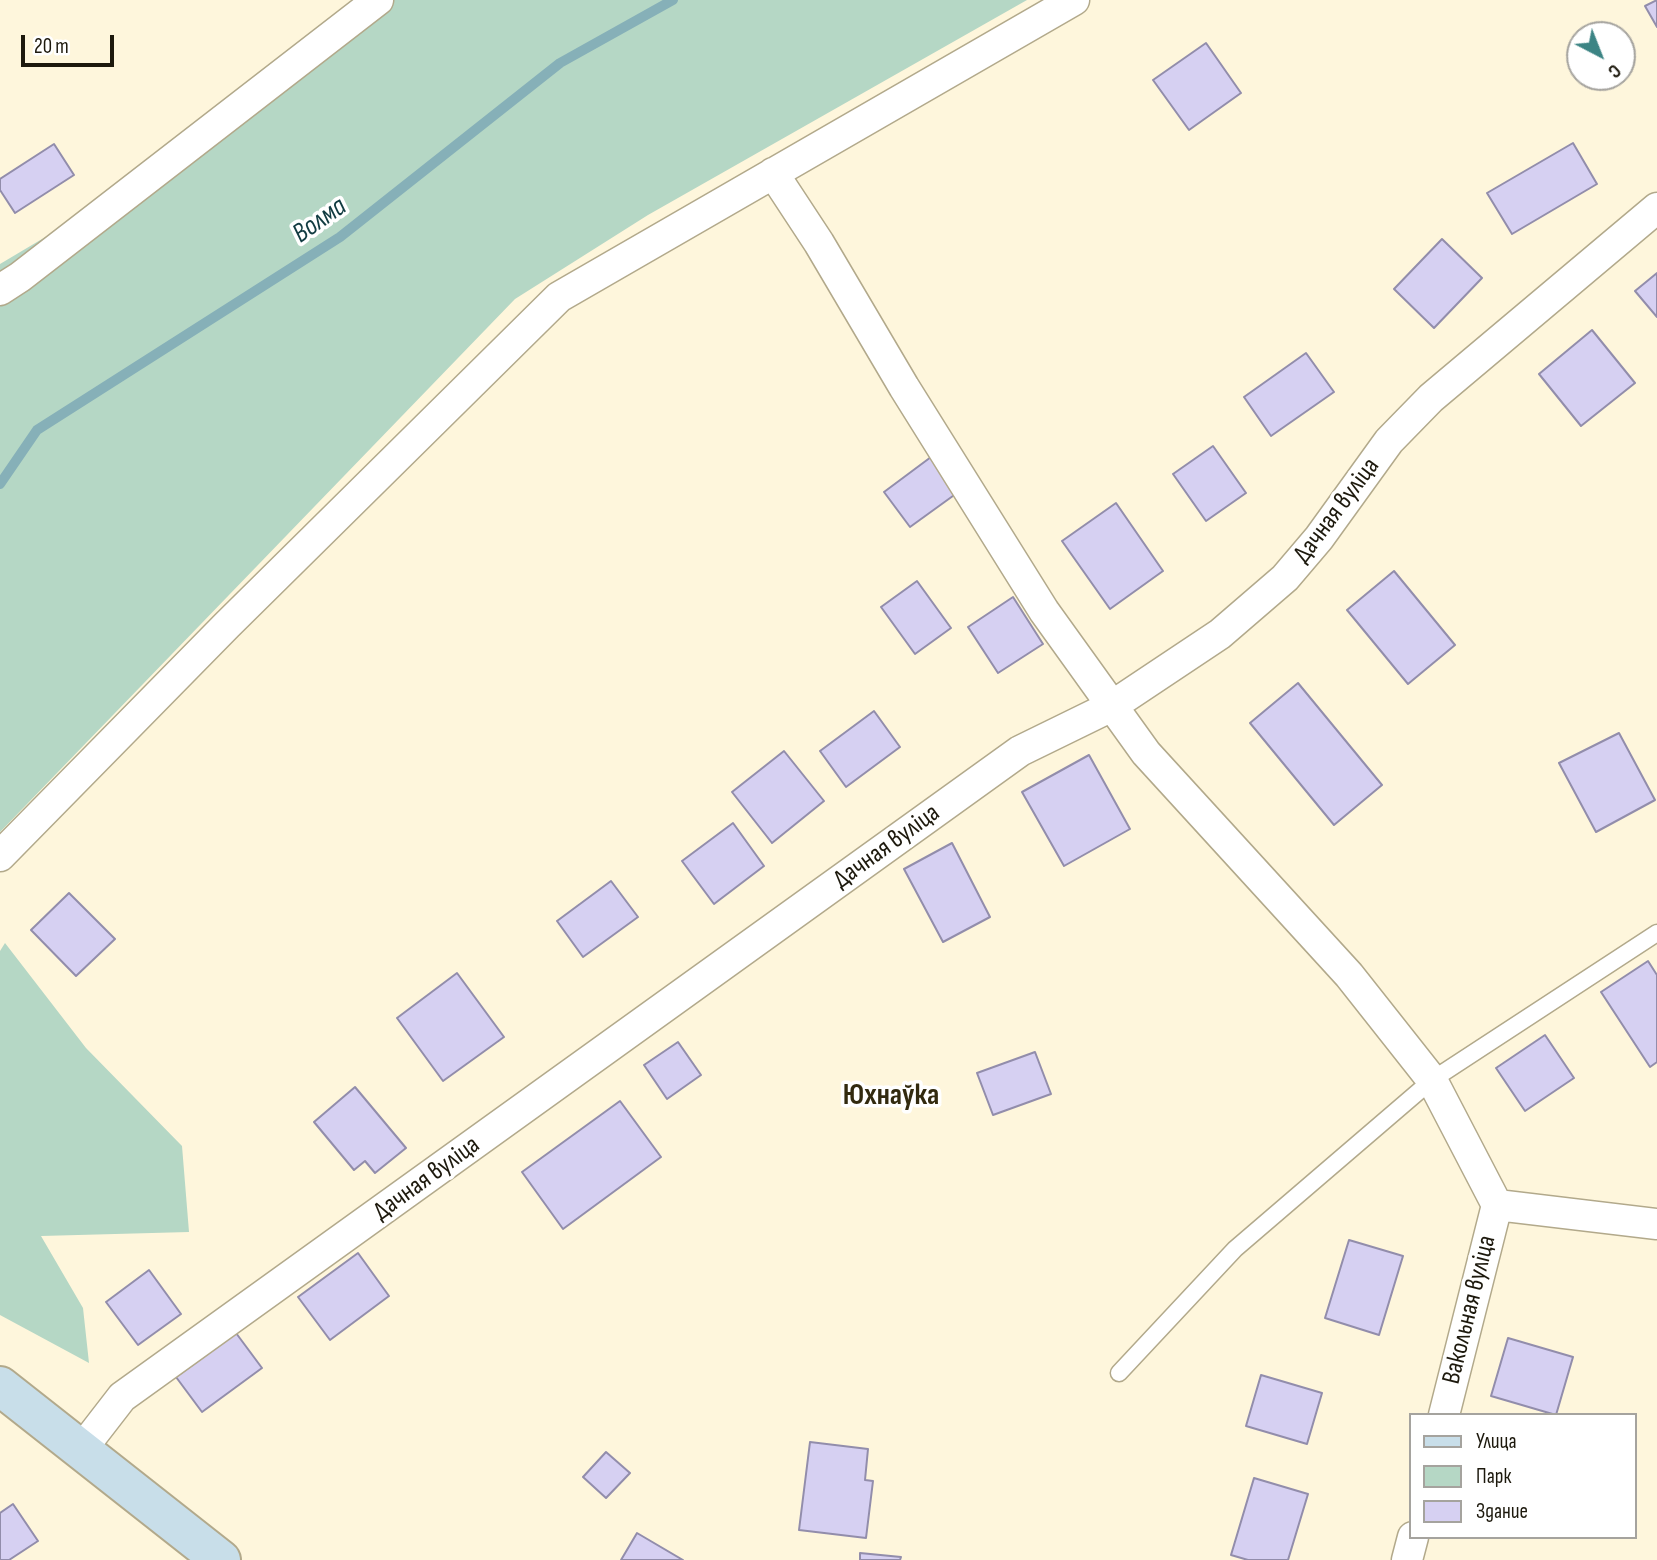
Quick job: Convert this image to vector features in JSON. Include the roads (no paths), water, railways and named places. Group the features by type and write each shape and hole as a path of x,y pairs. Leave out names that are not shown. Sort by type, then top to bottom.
{"main road":[{"path":"0,1387 221,1560"}],"street":[{"path":"0,290 30,270 378,0"},
{"path":"0,856 227,625 559,297 1074,0"},
{"path":"774,173 1044,611 1146,753 1349,975 1432,1080 1497,1205 1657,1224"},
{"name":"Дачная вуліца","path":"82,1450 122,1397 1020,751 1112,706 1220,634 1285,578 1319,538 1389,442 1431,398 1657,208"},
{"name":"Вакольная вуліца","path":"1445,1413 1497,1205"},
{"path":"1408,1560 1413,1539"}],"lane":[{"path":"1119,1373 1235,1249 1432,1080 1657,933"}],"waterway":[{"name":"Волма","path":"0,484 37,430 340,237 560,63 673,0"}],"district":[{"name":"Юхнаўка","path":"891,1096"}]}
